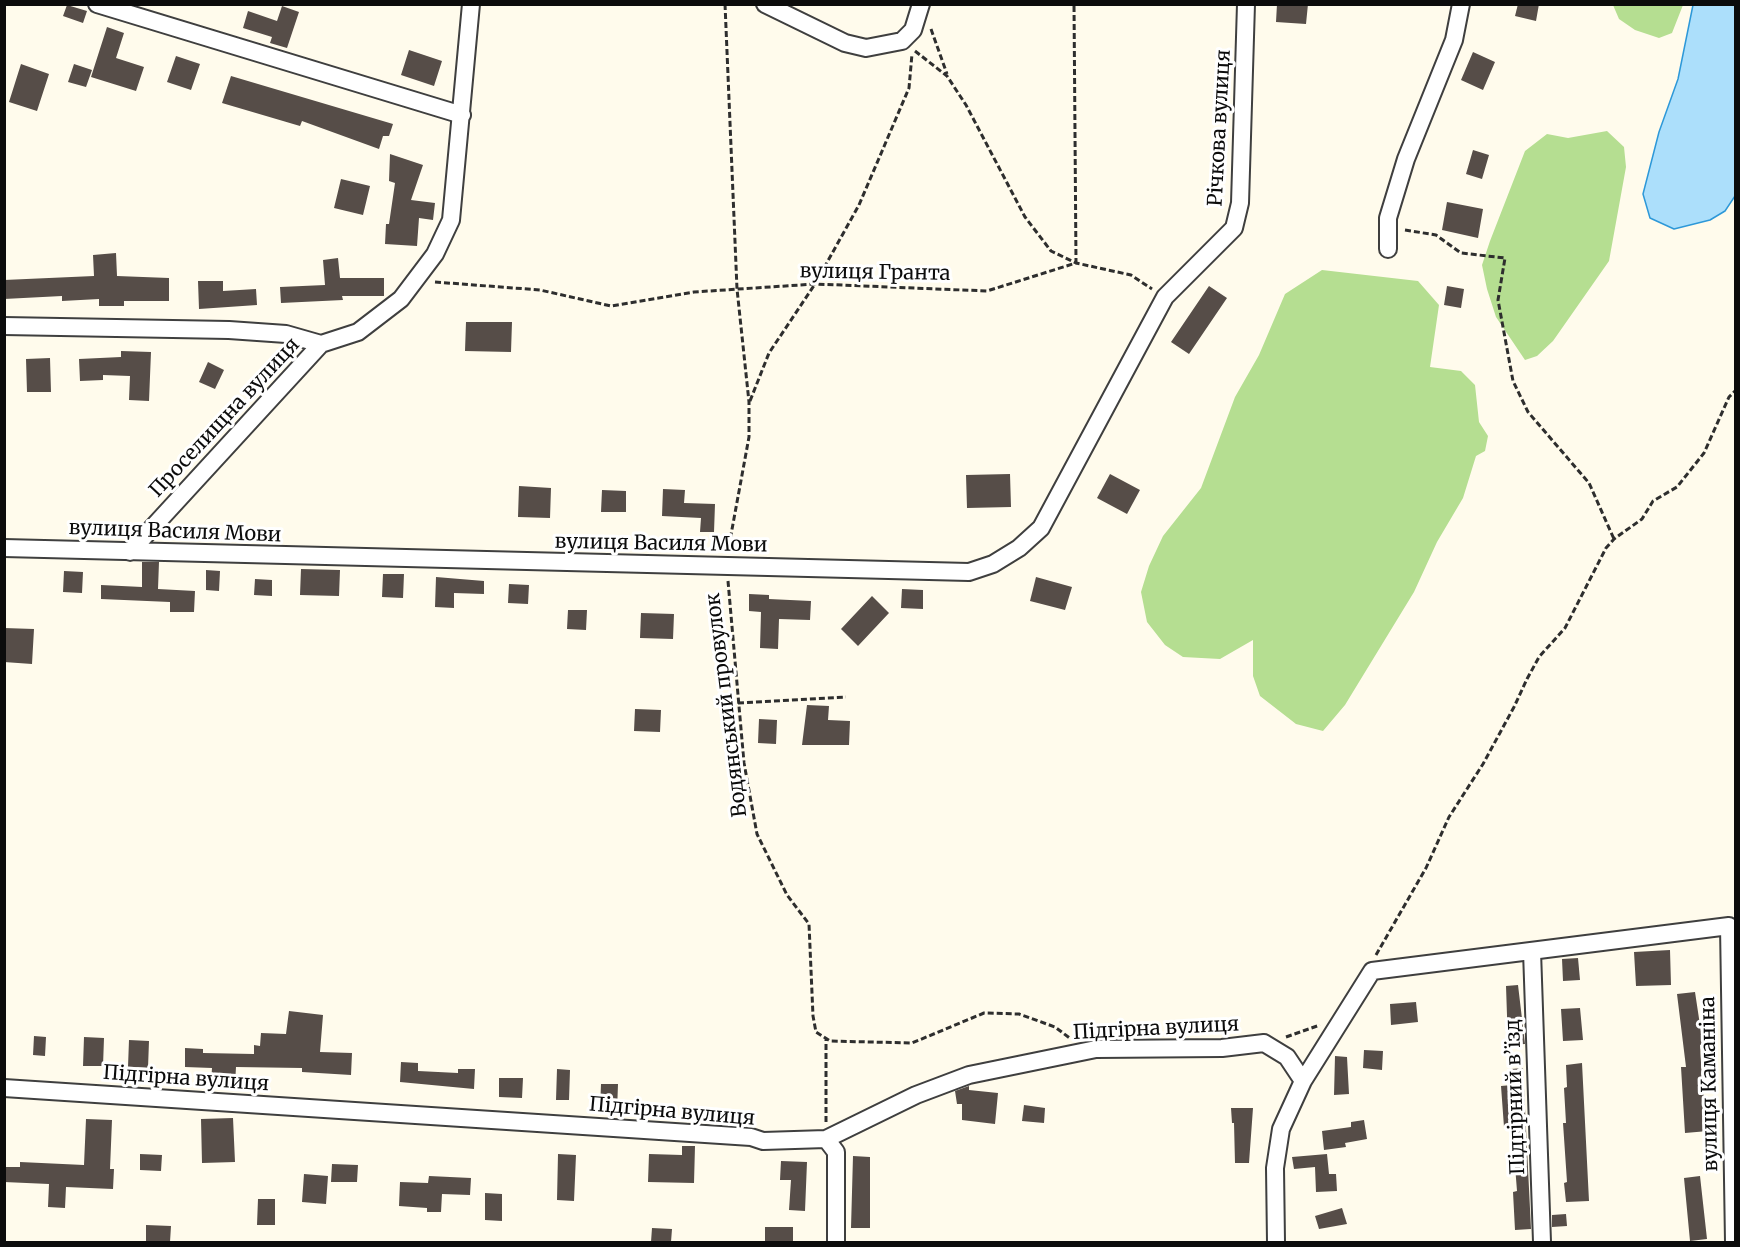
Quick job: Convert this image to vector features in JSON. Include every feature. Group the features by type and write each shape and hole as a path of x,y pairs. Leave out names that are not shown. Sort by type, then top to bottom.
{"street":[{"path":"97,4 462,116"},
{"name":"Проселищна вулиця","path":"130,552 321,344 358,332 401,298 435,254 451,220 471,4"},
{"path":"765,4 845,44 866,48 902,41 913,30 921,4"},
{"name":"Річкова вулиця","path":"1166,297 1234,228 1240,203 1246,4"},
{"path":"1388,249 1388,218 1406,159 1454,40 1461,4"},
{"name":"вулиця Василя Мови","path":"4,548 969,572 1019,548 1041,528 1166,297"},
{"path":"4,326 229,330 286,334 321,344"},
{"name":"вулиця Каманіна","path":"1532,951 1729,926 1734,1242"},
{"path":"1276,1242 1275,1168 1281,1129 1303,1081 1372,971 1532,951"},
{"name":"Підгірний в’їзд","path":"1532,951 1542,1242"},
{"name":"Підгірна вулиця","path":"4,1088 751,1137 763,1141 825,1138 916,1095 969,1075 1086,1051 1222,1048 1264,1043 1287,1056 1303,1081"},
{"path":"825,1138 836,1152 836,1242"}],"path":[{"name":"Водянський провулок","path":"726,4 737,289 749,402 748,437 726,566 738,703 744,763 757,834 788,895 809,924 813,1016 816,1032 826,1038"},
{"path":"1074,4 1076,263"},
{"path":"930,25 947,76 966,105 1025,217 1051,251 1076,263 1131,275 1166,297"},
{"path":"749,402 769,353 815,284 860,205 909,88 913,50 947,76"},
{"path":"1388,227 1436,235 1461,253 1504,258 1498,300 1513,381 1528,412 1589,483 1614,539"},
{"name":"вулиця Гранта","path":"415,281 540,290 611,306 694,292 815,284 987,291 1076,263"},
{"path":"1372,971 1377,954 1426,868 1449,817 1483,764 1539,657 1565,628 1606,548 1614,539 1642,519 1653,501 1677,488 1704,453 1729,397 1736,390"},
{"path":"738,703 846,697"},
{"path":"1264,1043 1330,1021 1348,1009"},
{"path":"826,1038 830,1041 853,1043 912,1043 984,1013 1019,1014 1056,1027 1086,1051"},
{"path":"825,1138 826,1038"}],"green space":[{"path":"1613,5 1683,5 1672,33 1659,38 1635,30 1619,19"},
{"path":"1607,131 1624,147 1626,167 1609,261 1553,341 1537,356 1525,360 1496,317 1487,289 1482,265 1490,241 1525,151 1547,134 1568,138"},
{"path":"1322,270 1418,281 1439,305 1430,367 1461,371 1475,385 1479,422 1488,436 1485,451 1476,456 1463,498 1437,542 1414,592 1345,705 1323,731 1296,724 1260,696 1253,676 1253,640 1220,659 1183,657 1165,645 1147,622 1141,592 1149,566 1163,536 1201,488 1235,397 1259,355 1285,294"}],"water":[{"path":"1693,5 1735,5 1735,196 1725,211 1710,220 1674,229 1650,218 1643,194 1659,132 1678,79"}],"building":[{"path":"1277,4 1308,4 1306,24 1276,22"},
{"path":"1518,4 1539,4 1536,21 1515,16"},
{"path":"67,5 87,11 83,23 63,16"},
{"path":"282,6 299,12 287,48 270,43 272,37 243,28 248,11 277,21"},
{"path":"107,27 124,33 116,58 144,67 136,91 91,77"},
{"path":"409,50 442,61 434,86 401,75"},
{"path":"1473,52 1495,62 1483,90 1461,80"},
{"path":"176,56 200,64 191,90 167,82"},
{"path":"21,64 49,74 37,111 9,102"},
{"path":"74,64 92,70 86,87 68,82"},
{"path":"231,76 393,124 389,136 383,136 379,149 302,121 300,126 222,103"},
{"path":"1473,150 1489,155 1482,179 1466,174"},
{"path":"390,154 423,165 411,200 435,203 433,220 419,218 417,246 385,244 386,224 389,224 395,183 389,181"},
{"path":"341,179 370,186 363,215 334,208"},
{"path":"1447,202 1483,209 1478,238 1442,230"},
{"path":"116,253 117,276 169,278 169,301 124,301 124,306 99,306 99,299 62,301 62,296 4,299 4,280 94,276 93,255"},
{"path":"338,258 340,278 384,278 384,296 342,296 343,300 281,303 280,287 325,285 323,260"},
{"path":"198,281 223,281 223,291 256,289 257,305 199,309"},
{"path":"1209,286 1227,298 1189,354 1171,342"},
{"path":"1447,286 1464,289 1461,308 1444,305"},
{"path":"466,322 512,322 511,352 465,351"},
{"path":"121,351 151,352 149,401 129,400 130,376 103,375 103,380 80,381 79,359 121,357"},
{"path":"50,358 51,392 27,392 26,359"},
{"path":"208,362 224,370 215,389 199,382"},
{"path":"1010,474 1011,507 967,508 966,475"},
{"path":"1110,474 1140,490 1127,514 1097,498"},
{"path":"519,486 551,488 550,518 518,517"},
{"path":"663,489 685,490 684,503 715,504 714,532 700,532 701,518 662,516"},
{"path":"602,490 626,491 626,512 601,512"},
{"path":"142,562 159,562 158,589 195,591 194,612 170,612 170,602 101,599 101,585 142,587"},
{"path":"301,569 340,570 339,596 300,595"},
{"path":"206,570 220,571 219,591 206,590"},
{"path":"64,571 83,572 82,593 63,592"},
{"path":"383,574 404,574 403,598 382,597"},
{"path":"436,577 484,581 484,594 454,593 454,608 435,607"},
{"path":"1036,577 1072,587 1065,610 1030,601"},
{"path":"255,579 272,580 272,596 254,595"},
{"path":"509,584 529,585 528,604 508,603"},
{"path":"902,589 923,590 923,609 901,608"},
{"path":"749,594 769,595 769,599 811,601 810,620 779,619 778,649 760,648 761,612 749,611"},
{"path":"872,596 889,613 858,646 841,629"},
{"path":"568,610 587,610 586,630 567,629"},
{"path":"641,613 674,614 673,639 640,638"},
{"path":"4,628 34,629 32,664 4,662"},
{"path":"807,705 829,706 828,720 850,721 849,745 802,745"},
{"path":"635,709 661,710 660,732 634,731"},
{"path":"759,719 777,720 776,744 758,743"},
{"path":"1670,950 1671,985 1636,986 1634,952"},
{"path":"1578,958 1580,980 1563,981 1562,959"},
{"path":"1518,985 1525,1044 1508,1045 1506,986"},
{"path":"1695,992 1703,1045 1700,1045 1702,1080 1708,1131 1685,1133 1681,1067 1686,1067 1677,994"},
{"path":"1416,1002 1418,1022 1391,1025 1390,1004"},
{"path":"1580,1008 1583,1040 1563,1041 1561,1009"},
{"path":"289,1011 323,1015 320,1052 352,1053 351,1075 302,1072 302,1068 236,1067 235,1084 211,1083 212,1068 185,1067 185,1048 203,1049 203,1053 254,1054 254,1045 260,1046 261,1033 286,1034"},
{"path":"34,1036 46,1037 45,1056 33,1055"},
{"path":"84,1037 104,1038 103,1066 83,1066"},
{"path":"129,1040 149,1041 148,1068 128,1067"},
{"path":"1364,1050 1383,1051 1382,1070 1363,1068"},
{"path":"1335,1056 1347,1057 1349,1094 1334,1095"},
{"path":"401,1062 418,1063 418,1071 458,1073 458,1069 475,1069 474,1089 400,1082"},
{"path":"1582,1063 1589,1201 1566,1202 1563,1123 1566,1123 1564,1088 1567,1087 1566,1065"},
{"path":"1523,1068 1531,1229 1515,1230 1513,1192 1517,1191 1512,1127 1504,1127 1501,1086 1512,1085 1511,1069"},
{"path":"557,1069 570,1070 569,1100 556,1100"},
{"path":"499,1078 523,1078 522,1098 499,1097"},
{"path":"601,1084 618,1084 617,1112 600,1111"},
{"path":"969,1086 969,1090 998,1093 995,1124 962,1120 962,1104 957,1104 955,1091"},
{"path":"1024,1105 1045,1108 1044,1123 1022,1121"},
{"path":"1231,1108 1253,1108 1249,1163 1235,1163 1234,1123 1232,1123"},
{"path":"233,1118 235,1162 202,1163 201,1119"},
{"path":"86,1119 112,1120 110,1169 114,1169 113,1189 66,1187 65,1208 48,1207 49,1184 4,1182 4,1167 20,1167 20,1162 84,1165"},
{"path":"1364,1120 1367,1139 1345,1143 1346,1147 1324,1150 1322,1131 1351,1127 1351,1122"},
{"path":"682,1146 695,1146 694,1183 648,1182 649,1154 682,1155"},
{"path":"140,1154 162,1155 161,1171 140,1170"},
{"path":"558,1154 576,1155 574,1201 557,1200"},
{"path":"1327,1154 1329,1174 1336,1174 1337,1191 1316,1192 1315,1167 1294,1169 1292,1157"},
{"path":"853,1156 870,1157 870,1228 851,1228"},
{"path":"781,1161 807,1162 805,1211 789,1210 791,1180 780,1180"},
{"path":"332,1164 358,1165 357,1182 331,1182"},
{"path":"304,1174 328,1176 326,1204 302,1202"},
{"path":"429,1176 471,1178 470,1195 442,1194 441,1212 427,1212 427,1208 399,1206 400,1182 428,1183"},
{"path":"1700,1176 1707,1239 1690,1241 1684,1178"},
{"path":"485,1193 502,1194 502,1221 485,1220"},
{"path":"258,1199 275,1199 275,1225 257,1225"},
{"path":"1342,1208 1347,1224 1319,1229 1315,1216"},
{"path":"1566,1214 1567,1226 1552,1227 1552,1215"},
{"path":"146,1225 171,1226 170,1242 146,1242"},
{"path":"765,1227 793,1227 793,1242 765,1242"},
{"path":"652,1228 672,1229 671,1242 651,1242"}]}
